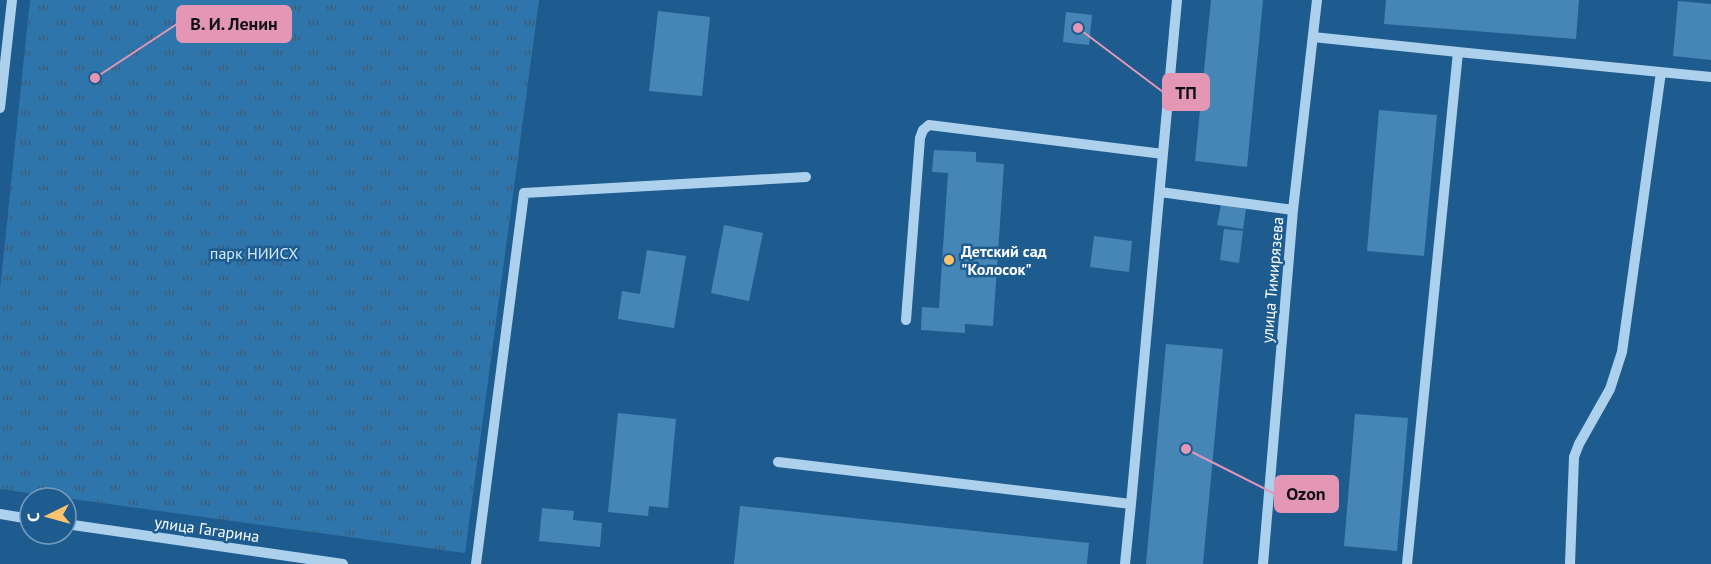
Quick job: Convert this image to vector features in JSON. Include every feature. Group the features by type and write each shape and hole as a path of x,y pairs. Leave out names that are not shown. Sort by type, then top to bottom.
{"street":[{"path":"0,108 12,0"},
{"path":"1125,564 1177,0"},
{"name":"улица Тимирязева","path":"1263,564 1293,210 1317,0"},
{"path":"1313,37 1711,77"},
{"path":"1407,564 1458,52"},
{"path":"1570,564 1574,457 1610,389 1622,352 1661,72"},
{"path":"906,321 920,138 923,130 929,126 1163,154"},
{"path":"476,564 524,193 806,177"},
{"path":"1160,192 1293,210"},
{"path":"778,462 1131,504"},
{"path":"0,514 18,517"},
{"name":"улица Гагарина","path":"78,526 343,564"}],"green space":[{"name":"парк НИИСХ","path":"30,0 539,0 465,553 78,500 78,486 18,486 18,491 0,489 0,290"}],"building":[{"path":"1211,0 1263,0 1247,167 1195,161"},
{"path":"1386,0 1579,0 1576,39 1384,24"},
{"path":"1678,1 1711,4 1711,60 1673,56"},
{"path":"658,11 710,17 702,96 649,91"},
{"path":"1066,12 1092,15 1089,45 1063,42"},
{"path":"1379,110 1437,115 1424,256 1367,251"},
{"path":"934,150 976,152 976,162 1004,164 993,326 965,324 965,333 921,330 922,307 939,308 948,173 932,172"},
{"path":"1221,205 1246,209 1243,229 1217,225"},
{"path":"724,225 763,233 749,301 711,293"},
{"path":"1224,229 1243,231 1239,263 1220,260"},
{"path":"1094,236 1132,241 1129,272 1090,267"},
{"path":"647,250 686,256 674,328 618,319 622,291 640,294"},
{"path":"1166,344 1223,349 1203,564 1146,564"},
{"path":"618,413 676,419 668,508 649,506 648,516 608,512"},
{"path":"1355,414 1408,418 1397,551 1344,546"},
{"path":"740,506 1089,543 1087,564 734,564"},
{"path":"542,508 574,511 573,520 602,523 600,547 539,541"}],"place":[{"name":"ТП","path":"1078,28"},
{"name":"В. И. Ленин","path":"95,78"},
{"name":"Детский сад \"Колосок\"","path":"949,260"},
{"name":"Ozon","path":"1186,449"}]}
